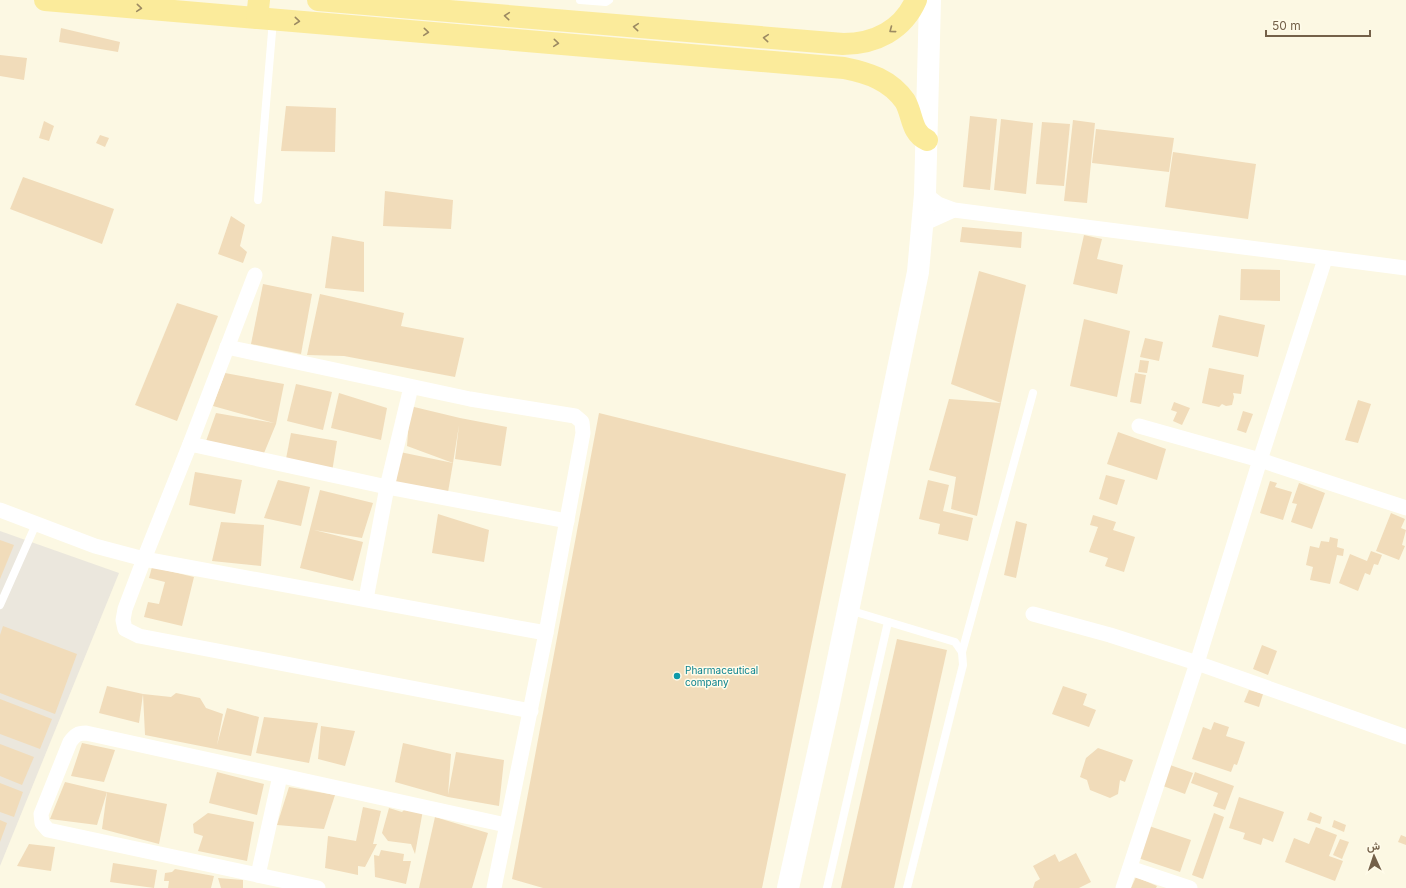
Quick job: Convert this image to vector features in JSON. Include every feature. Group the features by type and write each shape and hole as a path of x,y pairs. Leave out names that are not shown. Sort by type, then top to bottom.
{"main road":[{"path":"45,0 263,12 844,68 872,74 885,81 896,90 905,102 918,134 927,140"},
{"path":"318,0 843,44 860,44 876,40 890,32 902,22 916,0"}],"street":[{"path":"788,888 848,610 912,301 924,224 930,0"},
{"path":"925,194 938,204 954,210 1325,259 1406,268"},
{"path":"924,224 954,210"},
{"path":"1123,888 1197,663 1260,460 1325,259"},
{"path":"255,275 125,609 123,620 125,630 139,636 531,711"},
{"path":"227,347 470,399 575,416 582,422 583,433 567,521 531,711 506,825 496,887"},
{"path":"366,599 386,487 411,387"},
{"path":"1139,426 1260,460 1406,508"},
{"path":"190,444 386,487 567,521"},
{"path":"0,510 95,546 144,559 546,632"},
{"path":"1033,614 1110,635 1197,663 1406,737"},
{"path":"318,888 48,830 42,823 41,814 70,742 74,736 79,733 506,825"},
{"path":"258,875 280,776"},
{"path":"1130,868 1190,888"}],"lane":[{"path":"580,0 606,2 609,0"},
{"path":"258,200 263,12"},
{"path":"907,888 963,665 962,652 1034,393"},
{"path":"0,605 36,524"},
{"path":"848,610 955,642 962,652"},
{"path":"827,888 888,622"}],"shaded area":[{"path":"0,531 119,573 0,866"}],"building":[{"path":"61,28 120,42 118,52 59,42"},
{"path":"0,55 27,58 24,80 0,76"},
{"path":"286,106 336,108 335,152 281,151"},
{"path":"970,116 997,119 990,190 963,187"},
{"path":"1001,119 1033,123 1026,194 994,190"},
{"path":"1073,120 1095,123 1087,203 1064,201"},
{"path":"44,121 54,126 49,141 39,138"},
{"path":"1042,122 1070,124 1064,186 1036,184"},
{"path":"1096,129 1174,138 1169,172 1092,163"},
{"path":"100,135 109,138 105,147 96,143"},
{"path":"1173,152 1256,164 1248,219 1165,207"},
{"path":"23,177 114,209 102,244 10,209"},
{"path":"385,191 453,200 451,229 383,226"},
{"path":"231,216 245,225 240,246 247,252 243,263 218,254"},
{"path":"962,227 1022,232 1021,248 960,242"},
{"path":"1084,235 1102,239 1097,259 1123,265 1117,294 1073,284"},
{"path":"332,236 364,242 364,292 325,288"},
{"path":"1241,269 1280,270 1280,301 1240,300"},
{"path":"979,271 1026,285 1001,403 951,384"},
{"path":"263,284 312,294 301,354 251,344"},
{"path":"320,294 404,313 401,326 464,338 455,377 344,356 307,355"},
{"path":"177,303 218,316 177,421 135,405"},
{"path":"1219,315 1265,325 1258,357 1212,347"},
{"path":"1084,319 1130,331 1117,397 1070,386"},
{"path":"1145,338 1163,342 1159,361 1140,357"},
{"path":"1140,360 1149,361 1147,373 1138,372"},
{"path":"1209,368 1244,375 1241,394 1233,393 1234,397 1232,405 1226,406 1222,404 1219,407 1202,403"},
{"path":"225,373 284,384 276,424 262,458 205,444 216,413 274,423 213,406"},
{"path":"1135,373 1146,375 1141,404 1130,402"},
{"path":"296,384 332,392 323,430 287,421"},
{"path":"339,393 387,408 381,440 331,428"},
{"path":"949,399 1001,403 977,516 951,509 956,477 929,470"},
{"path":"1358,400 1371,404 1358,443 1345,440"},
{"path":"1174,402 1190,408 1182,425 1173,421 1177,412 1171,410"},
{"path":"410,406 507,427 501,466 455,459 459,425 453,463 407,446"},
{"path":"1243,411 1253,414 1246,433 1237,430"},
{"name":"Pharmaceutical company","path":"599,413 846,474 762,888 543,888 512,879"},
{"path":"1118,432 1166,449 1157,480 1107,464"},
{"path":"291,433 337,441 332,472 285,464"},
{"path":"400,452 453,463 447,498 395,489"},
{"path":"195,472 242,480 235,514 189,505"},
{"path":"1106,475 1125,480 1117,505 1099,499"},
{"path":"278,480 310,487 301,526 264,518"},
{"path":"928,480 949,485 943,511 973,518 968,541 938,534 940,524 919,519"},
{"path":"1270,481 1277,483 1275,487 1292,492 1283,520 1260,513"},
{"path":"1299,483 1325,493 1312,529 1291,522 1297,504 1292,503"},
{"path":"320,490 373,503 362,538 314,530 363,542 353,581 300,568"},
{"path":"1391,513 1405,519 1401,528 1406,530 1402,545 1405,546 1399,560 1376,551"},
{"path":"438,514 489,530 484,562 432,553"},
{"path":"1093,515 1116,522 1113,530 1135,537 1124,572 1105,566 1108,558 1089,552 1098,527 1090,525"},
{"path":"1016,521 1027,524 1016,578 1004,575"},
{"path":"221,522 264,525 261,566 212,561"},
{"path":"1330,537 1338,539 1337,547 1344,549 1343,556 1337,555 1330,584 1310,580 1313,567 1306,565 1310,546 1319,548 1321,541 1329,542"},
{"path":"0,540 14,545 0,579"},
{"path":"1371,551 1382,555 1378,565 1374,564 1370,575 1365,573 1358,591 1339,583 1350,554 1367,561"},
{"path":"152,567 194,577 182,626 144,617 148,602 159,604 165,582 149,578"},
{"path":"3,626 77,654 55,714 0,693 0,635"},
{"path":"897,639 947,650 894,888 841,888"},
{"path":"1262,645 1277,651 1268,675 1253,669"},
{"path":"107,686 143,694 139,723 99,713"},
{"path":"1063,686 1087,694 1083,705 1096,710 1089,727 1052,714"},
{"path":"1249,690 1263,694 1259,707 1244,702"},
{"path":"176,693 200,698 206,708 223,714 217,745 227,708 259,717 251,756 145,735 143,694 171,697"},
{"path":"0,699 52,719 40,749 0,734"},
{"path":"264,717 318,723 309,763 256,753"},
{"path":"1214,722 1229,727 1226,736 1245,742 1237,765 1234,764 1231,772 1192,759 1203,727 1211,730"},
{"path":"321,726 355,731 345,766 318,759"},
{"path":"82,743 115,750 104,782 71,776"},
{"path":"403,743 451,754 448,795 456,752 504,760 499,806 448,797 395,782"},
{"path":"0,744 34,757 22,785 0,776"},
{"path":"1098,748 1133,760 1125,782 1120,780 1118,794 1110,798 1090,790 1087,780 1080,777 1086,758"},
{"path":"1170,765 1193,773 1185,794 1163,786"},
{"path":"217,772 264,784 257,815 209,803"},
{"path":"1195,772 1234,786 1225,810 1213,806 1218,793 1191,783"},
{"path":"65,782 107,792 97,825 50,819"},
{"path":"0,783 23,792 14,817 0,812"},
{"path":"289,787 335,795 324,829 277,825"},
{"path":"107,792 167,804 159,844 102,829"},
{"path":"1239,797 1284,812 1273,842 1263,838 1261,845 1243,839 1245,833 1229,828"},
{"path":"363,807 381,811 373,844 377,844 365,867 358,866 358,875 325,868 328,836 356,841"},
{"path":"389,808 402,812 406,808 423,810 415,854 411,844 388,841 382,833"},
{"path":"1310,812 1322,817 1320,824 1307,820"},
{"path":"208,813 254,822 247,861 198,851 203,836 194,833 193,824"},
{"path":"1214,813 1224,817 1203,879 1192,875"},
{"path":"435,817 488,833 472,888 419,888"},
{"path":"0,820 7,823 0,842"},
{"path":"1334,820 1346,825 1344,832 1332,827"},
{"path":"1149,826 1191,840 1180,872 1138,858"},
{"path":"1316,827 1337,835 1329,856 1343,861 1335,881 1285,862 1294,838 1309,844"},
{"path":"1401,835 1406,837 1406,845 1398,842"},
{"path":"1340,839 1349,842 1342,859 1333,855"},
{"path":"29,844 55,847 51,871 17,866"},
{"path":"381,850 404,854 403,861 411,861 406,884 375,877 374,855 379,856"},
{"path":"1076,853 1091,882 1079,888 1033,888 1035,882 1040,879 1033,866 1055,854 1059,862"},
{"path":"113,863 157,870 154,888 110,882"},
{"path":"175,869 214,876 211,888 168,888 169,881 164,881 165,873 172,872"},
{"path":"1136,877 1157,886 1156,888 1131,888"},
{"path":"218,878 243,880 243,888 221,888"}],"place":[{"name":"Pharmaceutical company","path":"677,676"}]}
